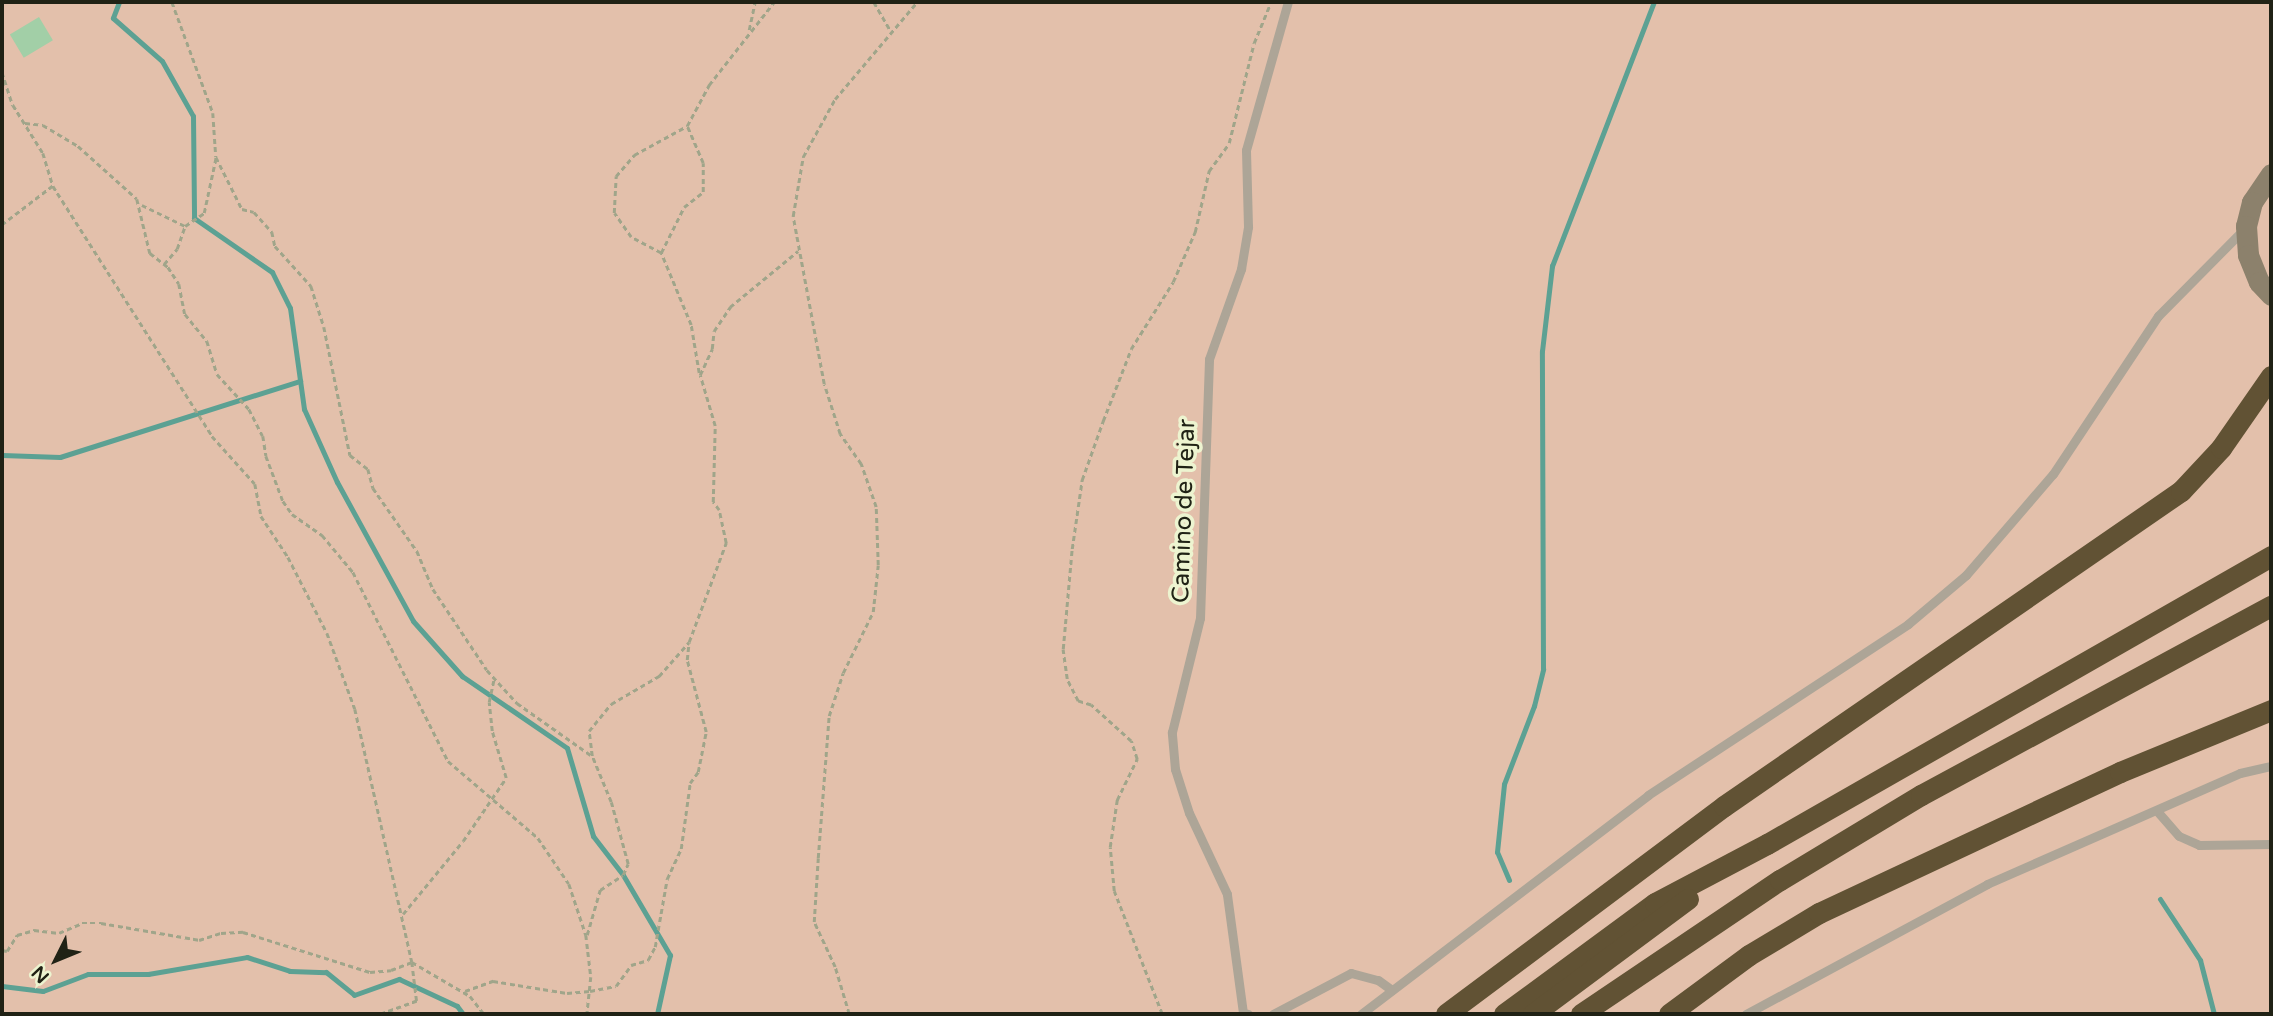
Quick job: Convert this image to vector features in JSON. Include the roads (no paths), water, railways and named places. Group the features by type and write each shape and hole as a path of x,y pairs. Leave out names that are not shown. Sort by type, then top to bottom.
{"highway":[{"path":"1446,1014 1724,806 2181,491 2221,448 2271,376"},
{"path":"1504,1014 1655,903 1767,844 2271,556"},
{"path":"1581,1014 1780,880 1921,795 2271,606"},
{"path":"1669,1014 1749,955 1819,913 2120,772 2271,710"},
{"path":"1533,1014 1767,844"},
{"path":"1596,1014 1643,971"}],"street":[{"path":"2271,174 2252,202 2246,226 2248,255 2259,282 2271,295"}],"lane":[{"name":"Camino de Tejar","path":"1248,1014 1243,1013 1227,894 1189,813 1175,769 1172,732 1200,618 1209,359 1241,269 1248,227 1246,150 1288,2"},
{"path":"1362,1014 1648,795 1908,624 1966,575 2053,474 2158,316 2246,226"},
{"path":"1746,1014 1987,884 2241,773 2271,766"},
{"path":"2157,811 2179,836 2199,845 2271,844"},
{"path":"1273,1014 1351,973 1378,980 1392,990"}],"waterway":[{"path":"119,2 113,18 162,61 193,116 194,218 272,272 290,308 304,409 337,482 413,621 462,676 567,748 593,836 623,875 670,955 657,1014"},
{"path":"1509,880 1497,852 1504,784 1534,706 1543,669 1542,351 1552,266 1654,2"},
{"path":"2,455 60,457 300,381"},
{"path":"2160,899 2200,960 2214,1014"},
{"path":"2,986 43,991 88,974 148,974 247,957 290,971 326,972 354,995 399,979 457,1006 463,1014"}]}
